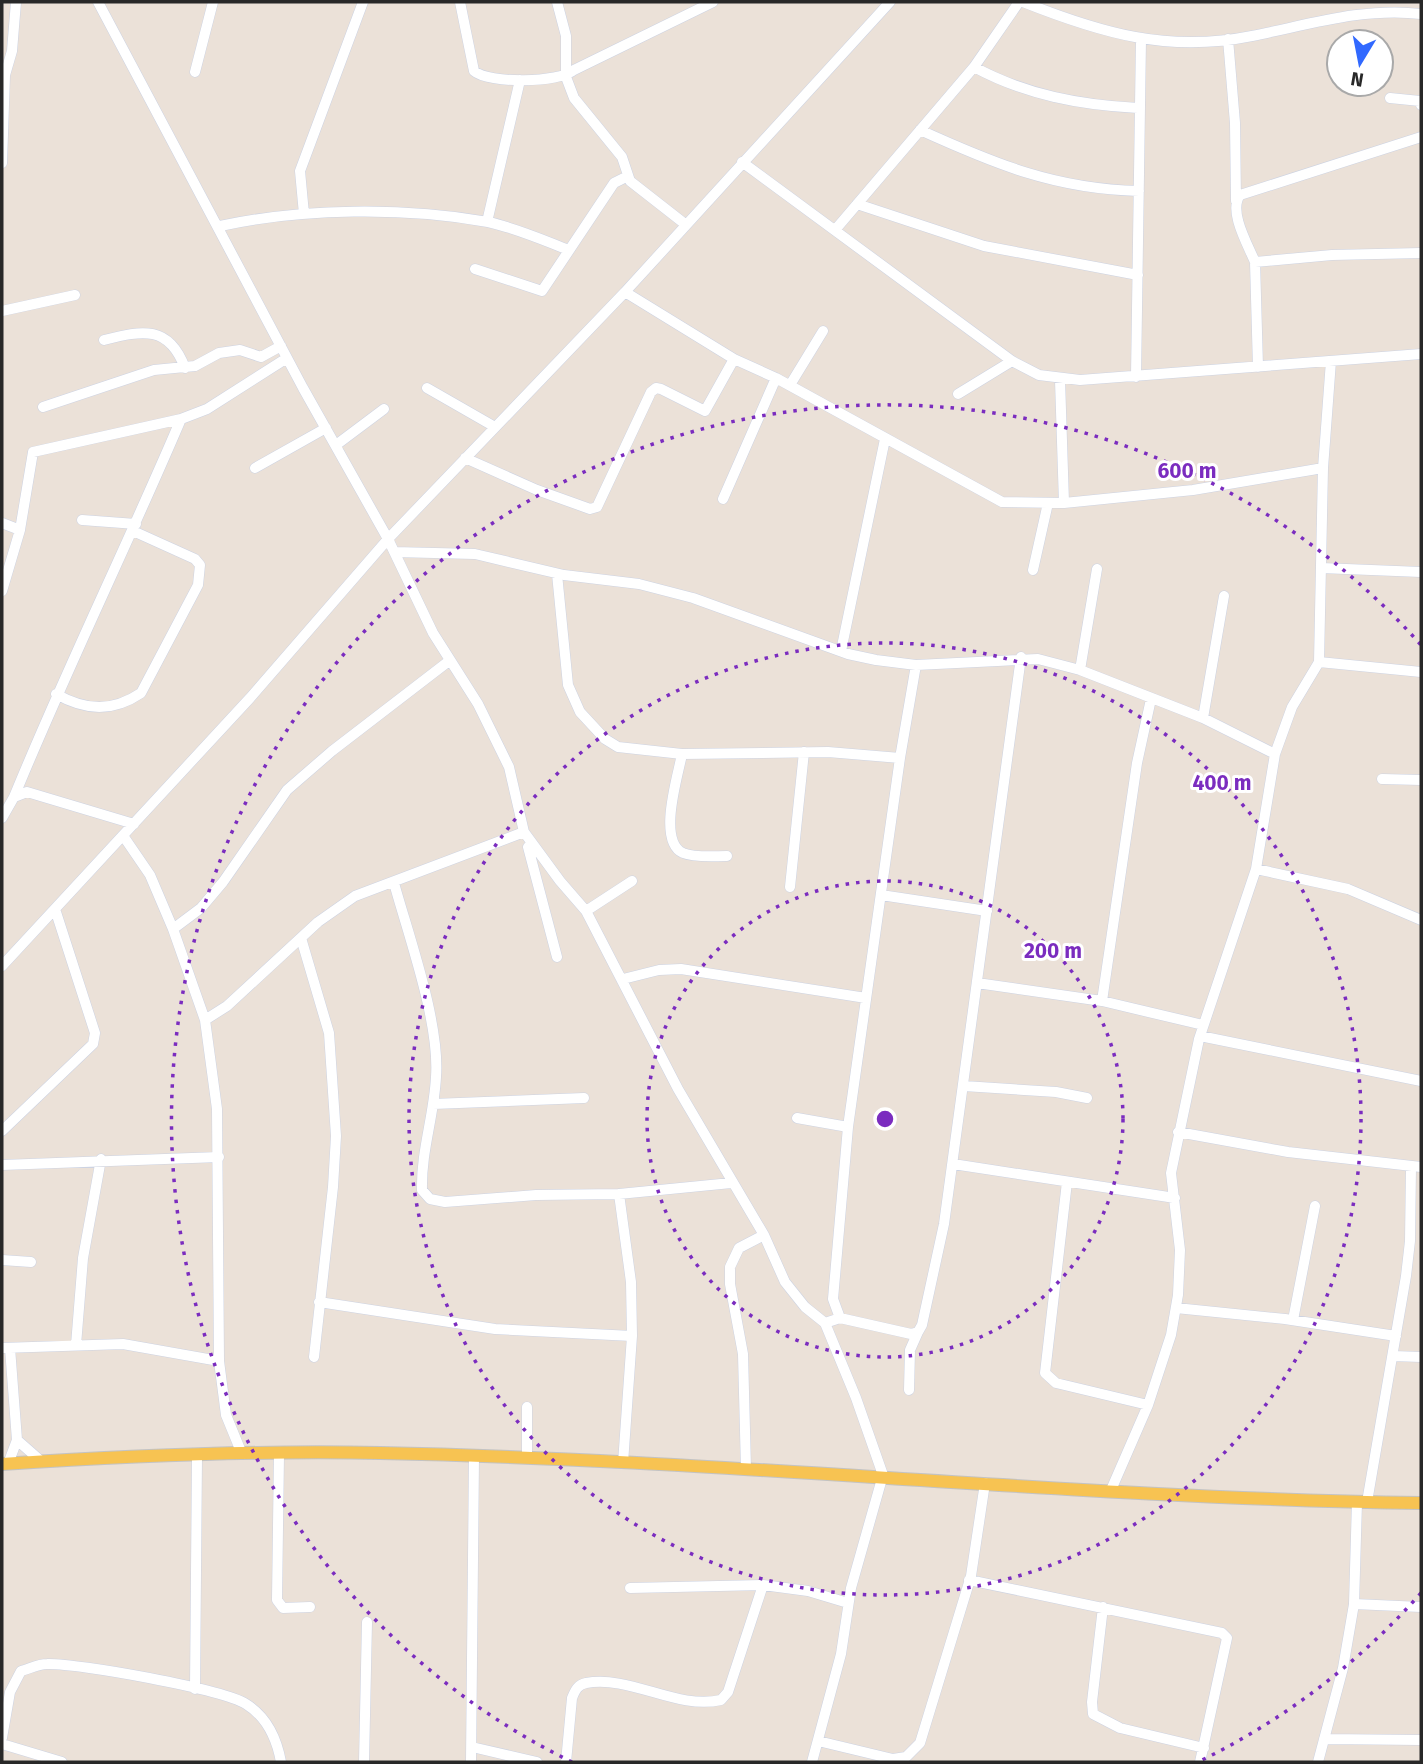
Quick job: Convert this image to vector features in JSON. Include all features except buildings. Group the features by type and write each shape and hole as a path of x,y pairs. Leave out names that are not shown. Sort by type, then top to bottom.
{"main road":[{"path":"5,1464 242,1454 474,1456 883,1475 1111,1490 1421,1503"}],"street":[{"path":"2,160 5,75 12,51 16,2"},
{"path":"98,2 220,226 281,346 388,539 449,661 478,704 509,767 524,832 586,911 731,1183 764,1235 785,1282 805,1307 825,1323 883,1475 848,1603 841,1654 812,1762"},
{"path":"195,72 213,2"},
{"path":"304,214 300,184 303,159 363,2"},
{"path":"460,2 474,71 479,76 520,79 566,77 574,70 713,2"},
{"path":"556,2 566,36 566,77 574,98 622,157 628,176 685,224"},
{"path":"2,966 250,698 388,539 625,292 890,2"},
{"path":"835,230 974,67 1021,2 1071,21 1140,39 1173,43 1228,39 1358,14 1421,14"},
{"path":"1136,377 1140,39"},
{"path":"1228,39 1235,123 1236,211 1255,262 1258,367"},
{"path":"974,67 1034,93 1103,106 1138,108"},
{"path":"487,222 520,79"},
{"path":"1390,98 1413,99 1420,101 1421,105"},
{"path":"920,130 1025,175 1082,188 1139,191"},
{"path":"1236,201 1240,195 1421,137"},
{"path":"742,162 1012,361 1039,375 1060,380 1136,377 1421,354"},
{"path":"475,269 542,291 614,183 628,176"},
{"path":"857,204 984,246 1138,275"},
{"path":"220,226 264,217 376,212 487,222 569,250"},
{"path":"1255,262 1332,255 1421,253"},
{"path":"625,292 734,359 790,385 993,499 1019,504 1064,503 1193,490 1323,468"},
{"path":"2,311 75,295"},
{"path":"790,385 823,331"},
{"path":"104,340 136,333 161,335 178,349 185,368"},
{"path":"43,407 154,370 185,368 219,353 240,350 261,357 281,346"},
{"path":"2,591 20,530 30,460 37,449 181,419 207,409 288,358"},
{"path":"465,458 537,490 590,509 597,507 651,392 661,389 705,411 734,359"},
{"path":"958,394 1012,361"},
{"path":"1111,1490 1149,1405 1171,1335 1176,1308 1180,1250 1171,1173 1200,1036 1256,869 1275,754 1292,708 1320,662 1323,468 1331,361"},
{"path":"723,499 776,378"},
{"path":"1060,380 1064,503"},
{"path":"427,388 495,427"},
{"path":"335,445 384,409"},
{"path":"2,818 14,797 56,694 135,528 181,419"},
{"path":"255,468 326,428"},
{"path":"841,651 885,439"},
{"path":"1033,570 1048,503"},
{"path":"56,694 73,704 98,709 129,701 141,693 198,585 200,565 195,559 135,528 82,520"},
{"path":"2,523 20,530"},
{"path":"394,552 475,554 557,574 639,584 693,598 841,651 916,665 1021,657 1080,670 1203,718 1275,754"},
{"path":"1321,568 1421,572"},
{"path":"1080,670 1097,569"},
{"path":"557,574 566,674 580,712 605,739 618,747 682,754 804,752 900,758"},
{"path":"1203,718 1224,596"},
{"path":"909,1390 910,1350 918,1332 944,1224 1021,657"},
{"path":"173,929 201,908 223,882 287,790 332,751 449,661"},
{"path":"1320,662 1421,673"},
{"path":"841,1318 833,1300 848,1127 900,758 916,665"},
{"path":"1102,1000 1137,763 1151,699"},
{"path":"790,887 804,752"},
{"path":"682,754 669,825 676,847 685,854 727,856"},
{"path":"1382,779 1421,780"},
{"path":"14,797 27,792 134,824"},
{"path":"205,1020 227,1006 301,938 355,896 524,832"},
{"path":"124,837 150,875 173,929 205,1020 217,1110 219,1157 219,1361 226,1415 242,1454"},
{"path":"528,847 556,957"},
{"path":"1256,869 1348,889 1421,920"},
{"path":"540,886 560,881"},
{"path":"586,911 632,881"},
{"path":"394,883 429,1010 437,1075 421,1164 422,1189 430,1199 444,1202 536,1195 619,1194 731,1183"},
{"path":"881,895 987,911"},
{"path":"2,1132 93,1044 95,1033 55,909"},
{"path":"301,938 329,1033 333,1087 333,1187 314,1357"},
{"path":"623,979 659,970 681,969 866,998"},
{"path":"977,983 1102,1000 1203,1025"},
{"path":"1200,1036 1421,1081"},
{"path":"964,1086 1056,1092 1087,1098"},
{"path":"433,1104 584,1098"},
{"path":"797,1118 848,1127"},
{"path":"1178,1132 1288,1152 1416,1166 1416,1242 1362,1502 1354,1604 1343,1668 1318,1762"},
{"path":"2,1165 101,1159 219,1157"},
{"path":"76,1345 83,1258 101,1159"},
{"path":"953,1164 1175,1198"},
{"path":"1067,1182 1045,1373 1056,1383 1149,1405"},
{"path":"619,1194 631,1282 632,1336 623,1463"},
{"path":"1293,1320 1314,1206"},
{"path":"746,1469 743,1354 730,1284 730,1267 739,1248 764,1235"},
{"path":"2,1260 31,1262"},
{"path":"319,1302 495,1329 632,1336"},
{"path":"1176,1308 1293,1320 1396,1336"},
{"path":"825,1323 841,1318 900,1332 918,1332"},
{"path":"5,1464 17,1440 6,1348 76,1345 145,1347 219,1361"},
{"path":"1393,1356 1421,1357"},
{"path":"527,1407 527,1458"},
{"path":"17,1440 42,1462"},
{"path":"279,1454 278,1603 285,1608 310,1607"},
{"path":"195,1689 197,1456"},
{"path":"471,1762 474,1456"},
{"path":"818,1741 893,1759 906,1757 920,1743 969,1580 985,1483"},
{"path":"969,1580 1214,1629 1227,1638 1200,1762"},
{"path":"630,1588 764,1585 808,1591 848,1603"},
{"path":"566,1762 572,1699 575,1689 584,1683 634,1688 699,1702 721,1700 728,1692 764,1585"},
{"path":"1354,1604 1421,1607"},
{"path":"1103,1607 1093,1714 1120,1728 1204,1748"},
{"path":"363,1762 366,1622"},
{"path":"2,1738 10,1692 21,1671 43,1664 68,1665 195,1689 247,1705 264,1721 278,1742 281,1762"},
{"path":"1324,1739 1421,1740"},
{"path":"2,1744 62,1762"},
{"path":"472,1747 537,1762"}]}
